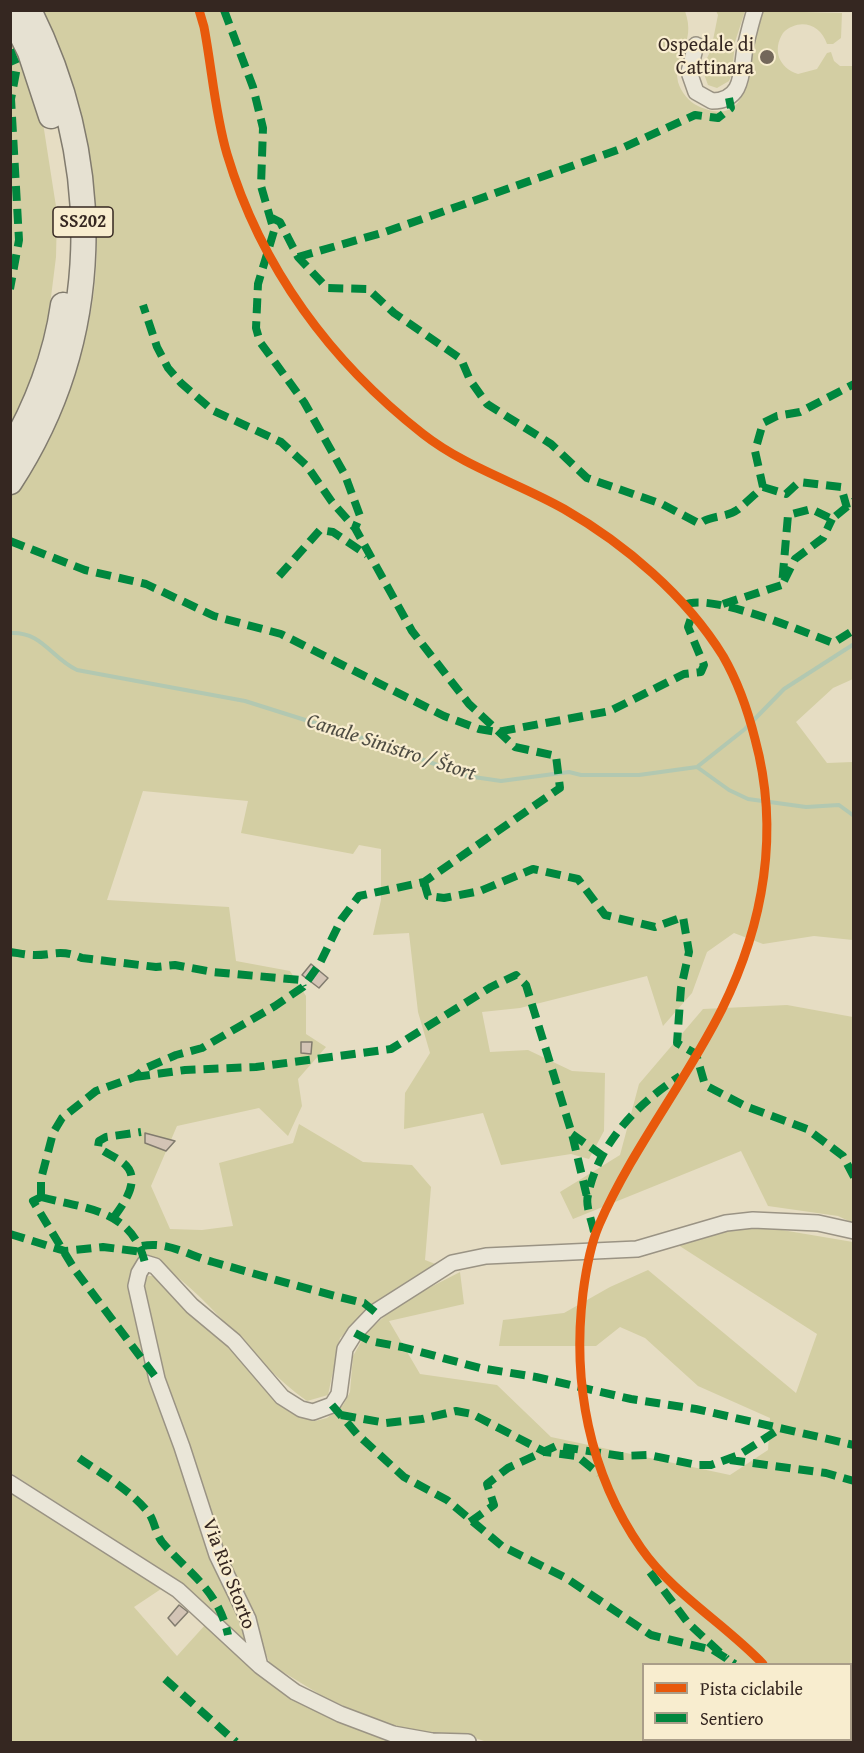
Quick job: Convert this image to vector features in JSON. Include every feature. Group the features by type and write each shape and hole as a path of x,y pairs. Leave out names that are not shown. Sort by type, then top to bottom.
{"highway":[{"name":"SS202","path":"28,10 47,76"},
{"name":"SS202","path":"10,12 70,121 77,161 84,232 77,324 57,367 35,401 10,451"},
{"name":"SS202","path":"10,482 35,443 57,367"}],"street":[{"path":"696,45 689,72 696,93 712,101 729,98 738,89 755,10"},
{"name":"Via Rio Storto","path":"260,1665 248,1619 217,1555 157,1379 136,1286 139,1273 145,1263 155,1266 192,1306 234,1341 282,1397 301,1409 313,1412 332,1405 339,1395 345,1349 355,1333 375,1312 452,1263 486,1256 637,1249 726,1223 753,1220 818,1223 854,1231"},
{"name":"Via Rio Storto","path":"10,1483 178,1590 260,1665"},
{"path":"260,1665 295,1692 340,1714 383,1730 432,1741 468,1743"}],"shaded area":[{"path":"10,11 685,11 688,32 678,63 678,82 683,93 692,102 714,111 726,111 735,106 741,98 746,87 755,35 764,11 842,13 841,38 833,44 827,44 824,37 814,27 795,25 783,33 778,52 782,63 798,74 817,69 827,53 831,52 834,61 840,66 853,66 853,679 833,688 796,722 827,763 853,762 853,940 814,936 763,944 734,933 707,952 692,993 663,1026 647,976 520,1008 482,1012 490,1052 528,1050 572,1071 605,1073 604,1131 589,1159 571,1154 501,1165 483,1113 404,1129 405,1093 430,1053 418,1012 409,933 373,935 381,900 381,849 359,845 353,854 241,833 248,801 143,791 107,900 229,907 236,961 290,971 306,996 306,1034 326,1047 298,1079 302,1106 288,1136 259,1108 177,1126 151,1186 170,1229 202,1230 233,1226 219,1163 293,1143 299,1124 363,1162 412,1165 431,1187 425,1260 438,1265 385,1296 340,1338 328,1395 307,1401 266,1366 191,1289 149,1257 129,1285 137,1328 162,1414 196,1508 209,1557 235,1608 249,1647 176,1579 11,1473","holes":["66,73 78,109 93,185 97,224 97,262 93,300 74,374 38,359 49,313 56,257 57,213 43,123"]},
{"path":"716,11 745,11 735,42 732,74 729,81 717,88 708,85 704,74 704,64 711,50 718,15"},
{"path":"787,1005 853,1017 853,1223 838,1216 768,1206 741,1151 573,1219 560,1192 620,1155 639,1084 703,1009"},
{"path":"770,1228 853,1242 853,1742 487,1742 466,1735 438,1735 403,1729 368,1717 324,1697 270,1664 223,1549 164,1384 143,1282 147,1276 155,1276 226,1342 294,1413 315,1421 327,1418 343,1405 350,1392 353,1356 366,1333 386,1315 421,1292 460,1272 464,1304 389,1321 420,1374 497,1385 551,1437 730,1475 768,1450 770,1418 698,1386 645,1338 620,1327 596,1346 499,1346 503,1320 564,1313 610,1287 648,1270 796,1393 817,1334 675,1243 732,1229"},
{"path":"10,1490 164,1587 134,1607 177,1656 206,1624 270,1683 300,1703 351,1726 404,1742 11,1742"}],"building":[{"path":"311,964 328,978 319,988 302,975"},
{"path":"301,1042 312,1042 311,1054 301,1053"},
{"path":"145,1133 175,1141 166,1151 145,1143"},
{"path":"179,1605 188,1612 175,1626 168,1618"}],"waterway":[{"name":"Canale Sinistro / Štort","path":"10,633 30,636 77,670 245,701 378,743 467,776 501,781 569,772 581,775 639,775 697,767 745,729 784,689 854,644"},
{"path":"697,767 729,790 748,799 806,807 839,805 854,816"}],"marked path":[{"path":"224,10 253,87 263,128 261,186 274,231 258,284 256,328 260,342 304,402 345,475 360,516 355,528"},
{"path":"10,50 17,67 11,99 19,240 10,289"},
{"path":"298,257 385,232 620,149 695,115 718,118 731,108 729,98"},
{"path":"272,218 280,222 298,257 327,288 368,289 394,313 461,359 470,380 487,404 551,444 587,478 662,504 700,524 708,519 737,510 763,487 755,451 763,423 777,416 800,412 854,384"},
{"path":"41,1197 41,1179 53,1133 62,1118 96,1091 135,1077 146,1068 176,1055 202,1048 275,1006 303,987 319,965 341,920 359,896 424,882 560,788 556,756 515,747 469,704 412,631 355,528 332,502 307,466 281,442 212,410 181,383 168,368 157,347 143,305"},
{"path":"763,487 786,494 799,482 841,487 847,508"},
{"path":"723,604 782,585 788,515 811,509 832,519 854,501"},
{"path":"784,581 795,559 823,538 832,519"},
{"path":"279,576 320,530 333,532 367,555"},
{"path":"10,541 85,570 146,584 214,616 281,634 444,716 479,729 497,732 610,711 684,674 701,672 704,665 688,627 692,615"},
{"path":"684,605 697,602 735,608 833,643 854,630"},
{"path":"424,882 428,896 444,898 480,891 533,869 578,879 605,915 655,927 683,917 689,952 681,988 677,1043 696,1054 705,1085 745,1106 807,1129 843,1156 854,1177"},
{"path":"10,952 35,955 63,953 82,958 156,967 175,965 213,972 300,980 303,987"},
{"path":"135,1077 185,1070 256,1067 391,1049 491,987 516,975 526,985 572,1134 587,1197"},
{"path":"594,1232 587,1199 593,1176 610,1142 635,1112 680,1076"},
{"path":"114,1217 130,1190 131,1175 122,1162 98,1147 99,1141 106,1137 141,1132"},
{"path":"572,1134 603,1156"},
{"path":"41,1197 33,1201 75,1270 157,1379"},
{"path":"41,1197 90,1209 118,1222 130,1232 139,1245 145,1263"},
{"path":"10,1234 65,1251 103,1247 143,1252"},
{"path":"142,1246 169,1247 213,1262 364,1303 375,1312"},
{"path":"355,1333 370,1341 402,1347 480,1368 536,1377 631,1399 696,1409 854,1445"},
{"path":"332,1405 357,1434 404,1477 447,1500 502,1546 566,1578 651,1635 713,1650 733,1663"},
{"path":"341,1415 386,1423 422,1419 456,1411 472,1414 545,1452 577,1456 599,1474"},
{"path":"470,1522 494,1505 487,1484 508,1468 556,1446 621,1456 649,1455 697,1465 711,1465 739,1455 781,1428"},
{"path":"79,1458 124,1489 148,1512 162,1542 210,1594 223,1619 228,1635"},
{"path":"730,1460 826,1473 854,1481"},
{"path":"650,1572 688,1623 727,1659"},
{"path":"165,1679 236,1742"}],"cycle path":[{"path":"199,10 204,27 223,139 241,196 259,236 303,310 358,376 423,434 456,456 564,509 609,538 652,573 673,592 708,634 723,656 746,707 762,774 766,808 767,842 764,877 757,910 737,977 722,1009 627,1170 599,1225 584,1284 580,1360 588,1426 608,1489 623,1519 641,1548 668,1580 762,1663"}],"place":[{"name":"Ospedale di Cattinara","path":"767,57"}]}
